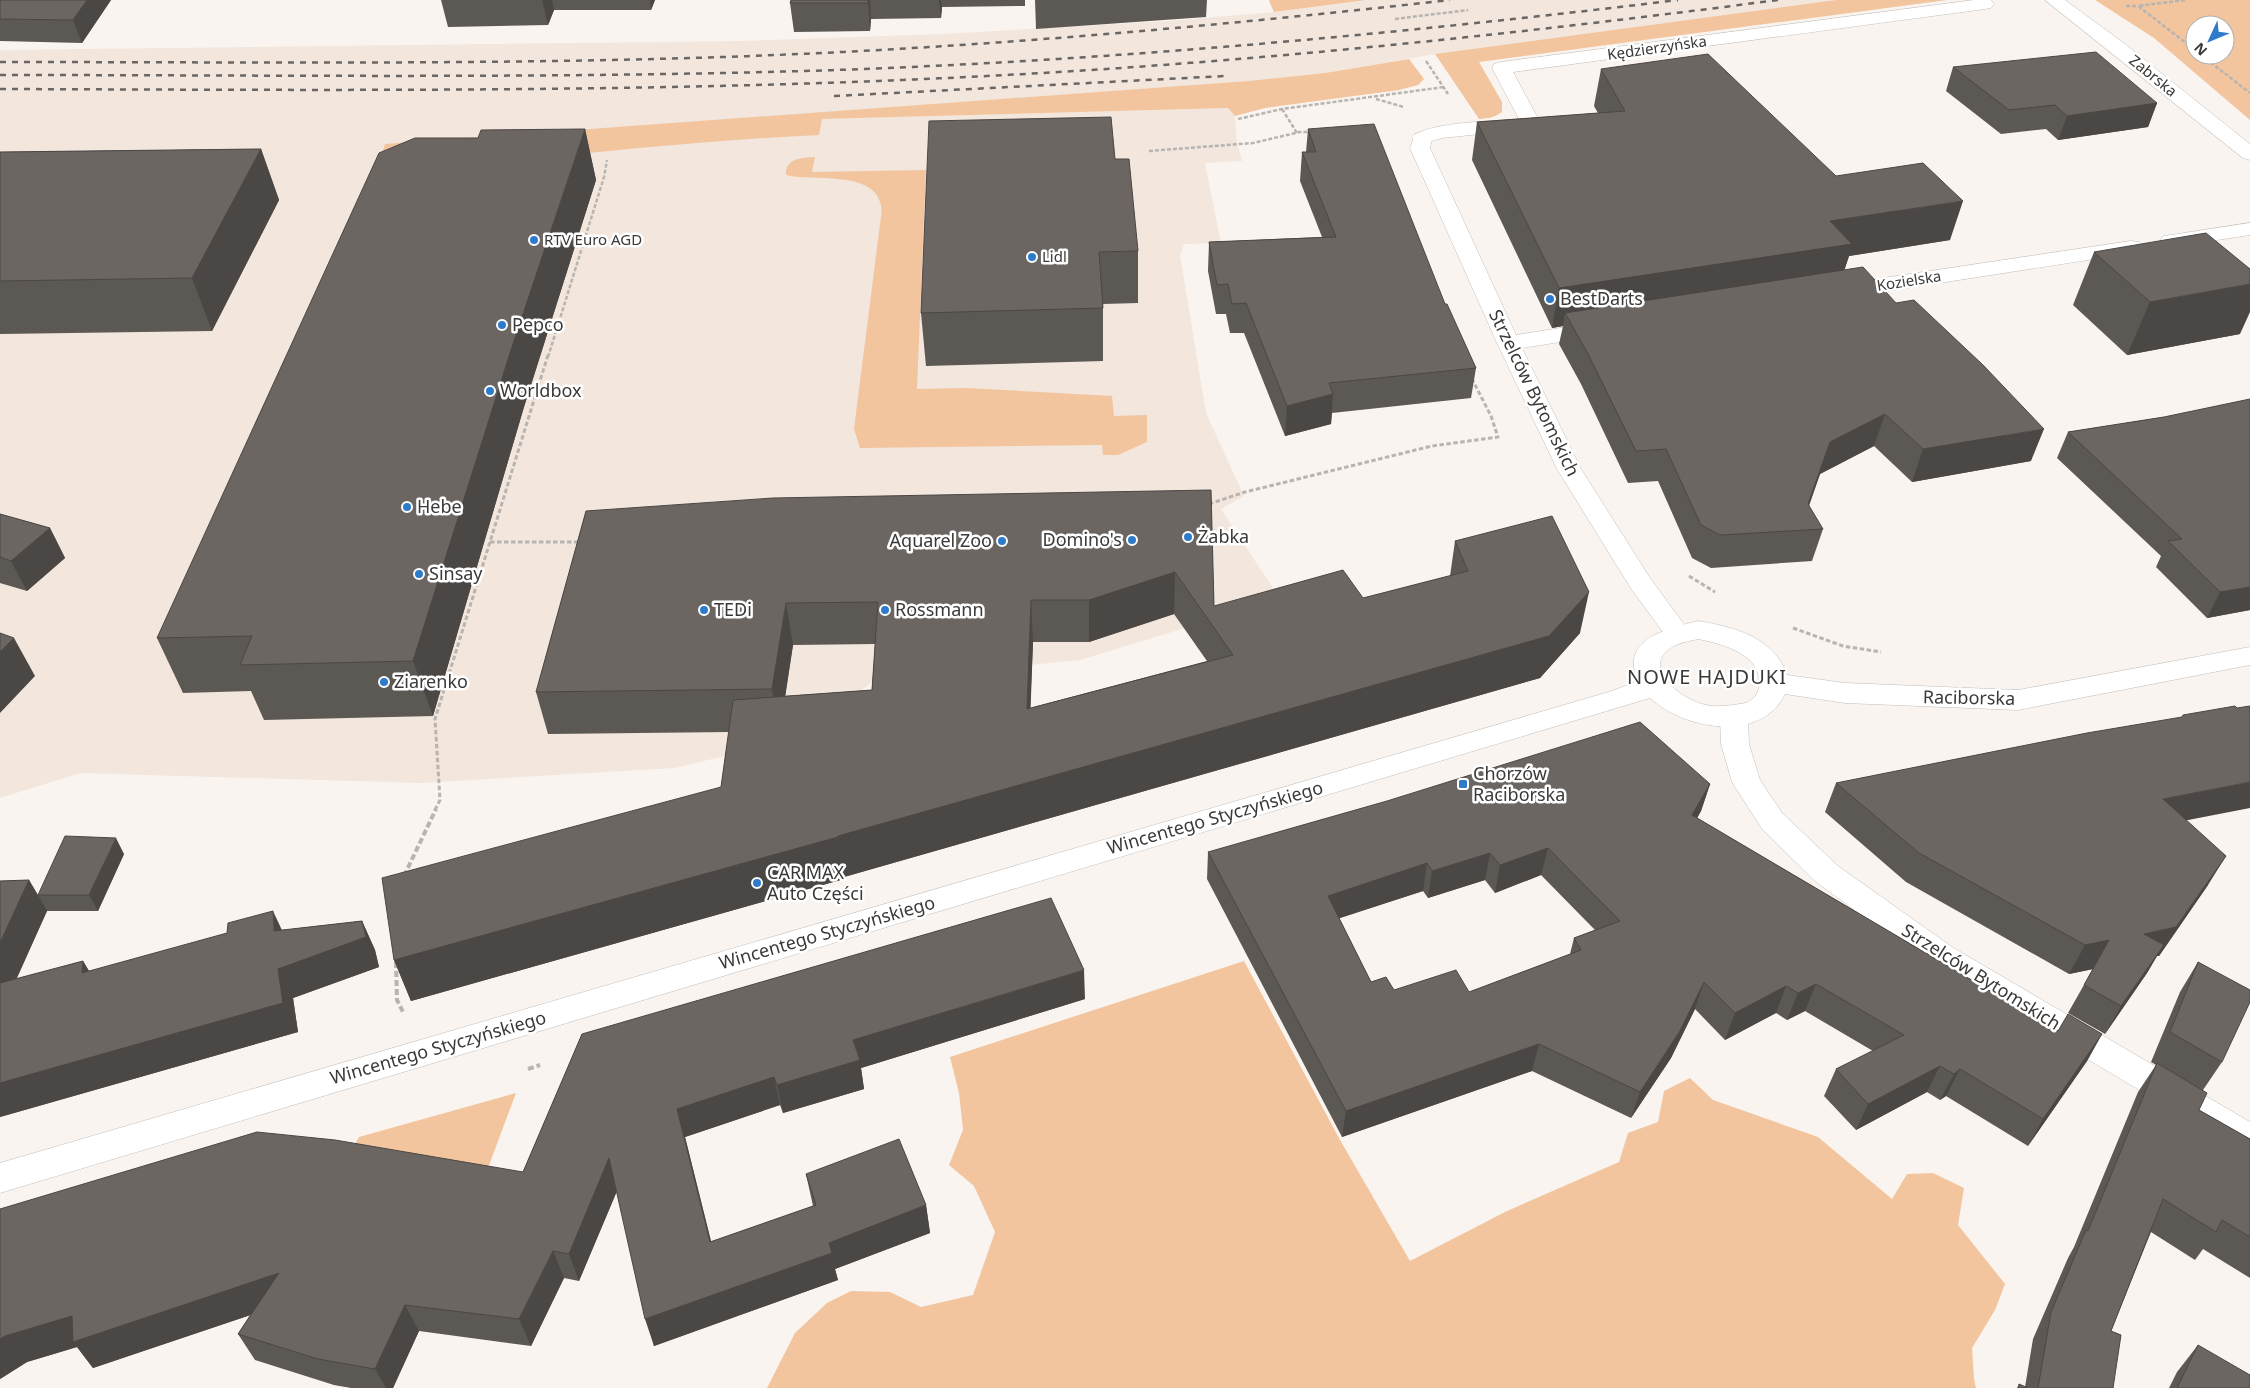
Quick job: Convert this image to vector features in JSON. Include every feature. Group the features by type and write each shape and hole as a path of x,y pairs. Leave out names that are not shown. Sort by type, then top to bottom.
{"street":[{"name":"Zabrska","path":"2054,0 2118,48 2250,154"},
{"name":"Kędzierzyńska","path":"1422,138 1439,132 1531,124 1501,68 1986,4"},
{"name":"Strzelców Bytomskich","path":"1422,138 1420,148 1508,342 1569,470 1641,584 1677,633"},
{"name":"Kozielska","path":"1826,294 2250,229"},
{"path":"1508,342 1621,325"},
{"path":"1698,630 1720,633 1742,640 1759,653 1771,668 1775,683 1770,699 1756,711 1734,718 1702,716 1673,705 1653,686 1646,669 1648,653 1659,640 1677,633 1698,630"},
{"name":"Raciborska","path":"1775,683 1845,693 2018,700 2250,656"},
{"name":"Wincentego Styczyńskiego","path":"0,1178 1622,698 1653,686"},
{"name":"Strzelców Bytomskich","path":"1734,718 1735,744 1746,782 1772,821 1827,874 1941,956 2250,1138"}],"path":[{"path":"2185,0 2138,6 2185,42"},
{"path":"1395,19 1468,10"},
{"path":"1426,61 1451,100"},
{"path":"2214,65 2250,93"},
{"path":"1238,119 1282,109 1444,87"},
{"path":"1282,109 1297,133"},
{"path":"1149,151 1253,143 1297,133 1317,132"},
{"path":"401,884 440,800 435,718 604,177 607,160"},
{"path":"1202,506 1245,492 1432,446 1498,437 1484,401"},
{"path":"490,542 590,542"},
{"path":"1681,572 1723,597"},
{"path":"1791,627 1843,646 1888,653"},
{"path":"396,960 397,1000 406,1018"}],"shaded area":[{"path":"1270,0 1367,0 1274,12"},
{"path":"1370,0 1836,0 1435,54 1325,73 1248,81 396,144 822,119 1228,108 1235,116 1237,143 1242,161 1205,163 1221,243 1184,244 1180,255 1206,413 1244,496 1221,509 1280,599 1080,660 875,680 798,738 675,768 420,783 80,773 0,798 0,50 743,41 943,34 1168,21 1274,12"},
{"path":"1836,0 1947,0 1479,62 1502,102 1502,112 1494,117 1482,119 1479,119 1435,54"},
{"path":"2095,0 2250,0 2250,120 2186,65 2235,65 2235,15 2185,15 2185,64 2154,38"},
{"path":"1409,59 1424,79 1418,85 1399,90 1265,108 1235,116 1228,108 822,119 819,135 652,147 375,177 385,144 1248,81 1325,73"},
{"path":"815,157 812,172 926,170 917,389 966,388 1112,396 1114,416 1147,415 1147,442 1118,455 1103,455 1102,445 860,448 854,429 881,219 881,205 876,194 867,186 840,179 786,175 786,169 791,162"},
{"path":"1244,961 1340,1140 1410,1261 1507,1211 1619,1162 1628,1133 1658,1122 1664,1091 1690,1078 1713,1100 1818,1137 1892,1199 1907,1174 1933,1173 1964,1188 1958,1225 2005,1284 1995,1310 1972,1348 1976,1388 767,1388 795,1333 827,1303 851,1291 890,1292 921,1307 973,1295 995,1232 974,1186 949,1165 963,1130 959,1093 950,1057"},
{"path":"516,1093 482,1184 346,1160 359,1137"}],"building":[{"path":"0,0 87,0 73,20 0,19"},
{"path":"791,0 868,0 868,3 790,3"},
{"path":"2096,52 2157,103 2067,116 2055,105 2009,110 1953,67"},
{"path":"1708,54 1836,176 1923,163 1963,201 1830,221 1852,244 1559,288 1477,122 1625,111 1601,69"},
{"name":"Lidl","path":"1111,117 1115,159 1129,159 1138,251 1099,252 1103,308 921,313 929,121"},
{"path":"1374,124 1445,304 1447,304 1476,368 1329,383 1333,394 1287,406 1246,303 1232,304 1228,284 1217,285 1209,242 1336,237 1302,152 1316,152 1308,129"},
{"path":"585,129 510,353 413,661 240,665 252,636 157,638 379,153 415,138 478,138 481,130"},
{"path":"261,149 192,278 0,281 0,152"},
{"path":"2206,233 2250,269 2250,284 2150,302 2094,252"},
{"path":"1863,267 1896,303 1914,300 1983,365 2044,429 1923,449 1885,414 1830,442 1808,504 1823,529 1720,535 1701,525 1666,449 1636,451 1587,352 1565,313"},
{"path":"2250,399 2250,587 2220,592 2168,541 2182,539 2068,432 2164,417"},
{"path":"1211,490 1214,606 1343,570 1363,598 1468,571 1455,541 1552,516 1589,592 1549,636 394,960 382,878 721,787 733,700 872,690 878,602 786,603 772,689 536,692 586,511 773,498","holes":["1175,572 1233,655 1027,709 1031,600 1089,600"]},
{"path":"0,514 50,528 11,561 0,557"},
{"path":"0,633 14,638 0,652"},
{"path":"2235,706 2237,708 2250,706 2250,782 2163,799 2226,856 2176,927 2144,934 2164,945 2121,1006 2084,985 2109,940 2085,945 1919,853 1836,783 2087,733"},
{"path":"1640,722 1710,784 1692,815 2058,1031 2068,1014 2102,1034 2043,1119 1960,1069 1954,1074 1940,1066 1868,1104 1836,1069 1904,1035 1816,984 1798,993 1786,986 1735,1013 1704,982 1680,1031 1640,1092 1539,1044 1346,1111 1208,852 1387,801","holes":["1548,848 1620,921 1574,938 1581,950 1469,992 1456,970 1394,990 1386,977 1371,982 1328,896 1427,863 1432,871 1490,853 1500,865"]},
{"path":"65,836 116,838 89,895 38,895"},
{"path":"29,880 0,943 0,881"},
{"path":"1051,898 1084,970 853,1040 860,1060 777,1085 774,1077 677,1109 710,1242 816,1205 806,1174 899,1139 926,1205 829,1243 832,1253 645,1319 609,1158 569,1254 553,1251 519,1319 405,1305 375,1369 318,1359 238,1334 279,1273 73,1342 72,1316 0,1339 0,1209 257,1132 335,1140 523,1172 582,1034"},
{"path":"273,911 274,931 362,921 366,937 278,969 283,1003 0,1083 0,983 83,961 82,973 227,933 228,923"},
{"path":"2198,962 2250,990 2250,1002 2222,1062 2170,1032"},
{"path":"2157,1063 2207,1093 2199,1110 2250,1139 2250,1237 2222,1220 2216,1232 2163,1199 2111,1331 2121,1335 2113,1388 2038,1388 2051,1312 2086,1230 2088,1231"},
{"path":"2198,1345 2250,1375 2250,1388 2177,1388"},
{"path":"2019,1384 2028,1388 2019,1388"}],"railway":[{"path":"0,62 542,61 723,57 905,49 1087,36 1450,0"},
{"path":"0,75 627,75 942,66 1258,44 1468,24 1678,0"},
{"path":"0,89 363,90 604,88 725,86 967,77 1170,64 1373,47 1576,25 1778,0"},
{"path":"834,96 1225,76"}],"place":[{"name":"RTV Euro AGD","path":"534,240"},
{"name":"Lidl","path":"1032,257"},
{"name":"BestDarts","path":"1550,299"},
{"name":"Pepco","path":"502,325"},
{"name":"Worldbox","path":"490,391"},
{"name":"Hebe","path":"407,507"},
{"name":"Żabka","path":"1188,537"},
{"name":"Domino's","path":"1132,540"},
{"name":"Aquarel Zoo","path":"1002,541"},
{"name":"Sinsay","path":"419,574"},
{"name":"TEDi","path":"704,610"},
{"name":"Rossmann","path":"885,610"},
{"name":"Ziarenko","path":"384,682"},
{"name":"Chorzów Raciborska","path":"1463,784"},
{"name":"CAR MAX Auto Części","path":"757,883"}],"district":[{"name":"NOWE HAJDUKI","path":"1707,677"}]}
